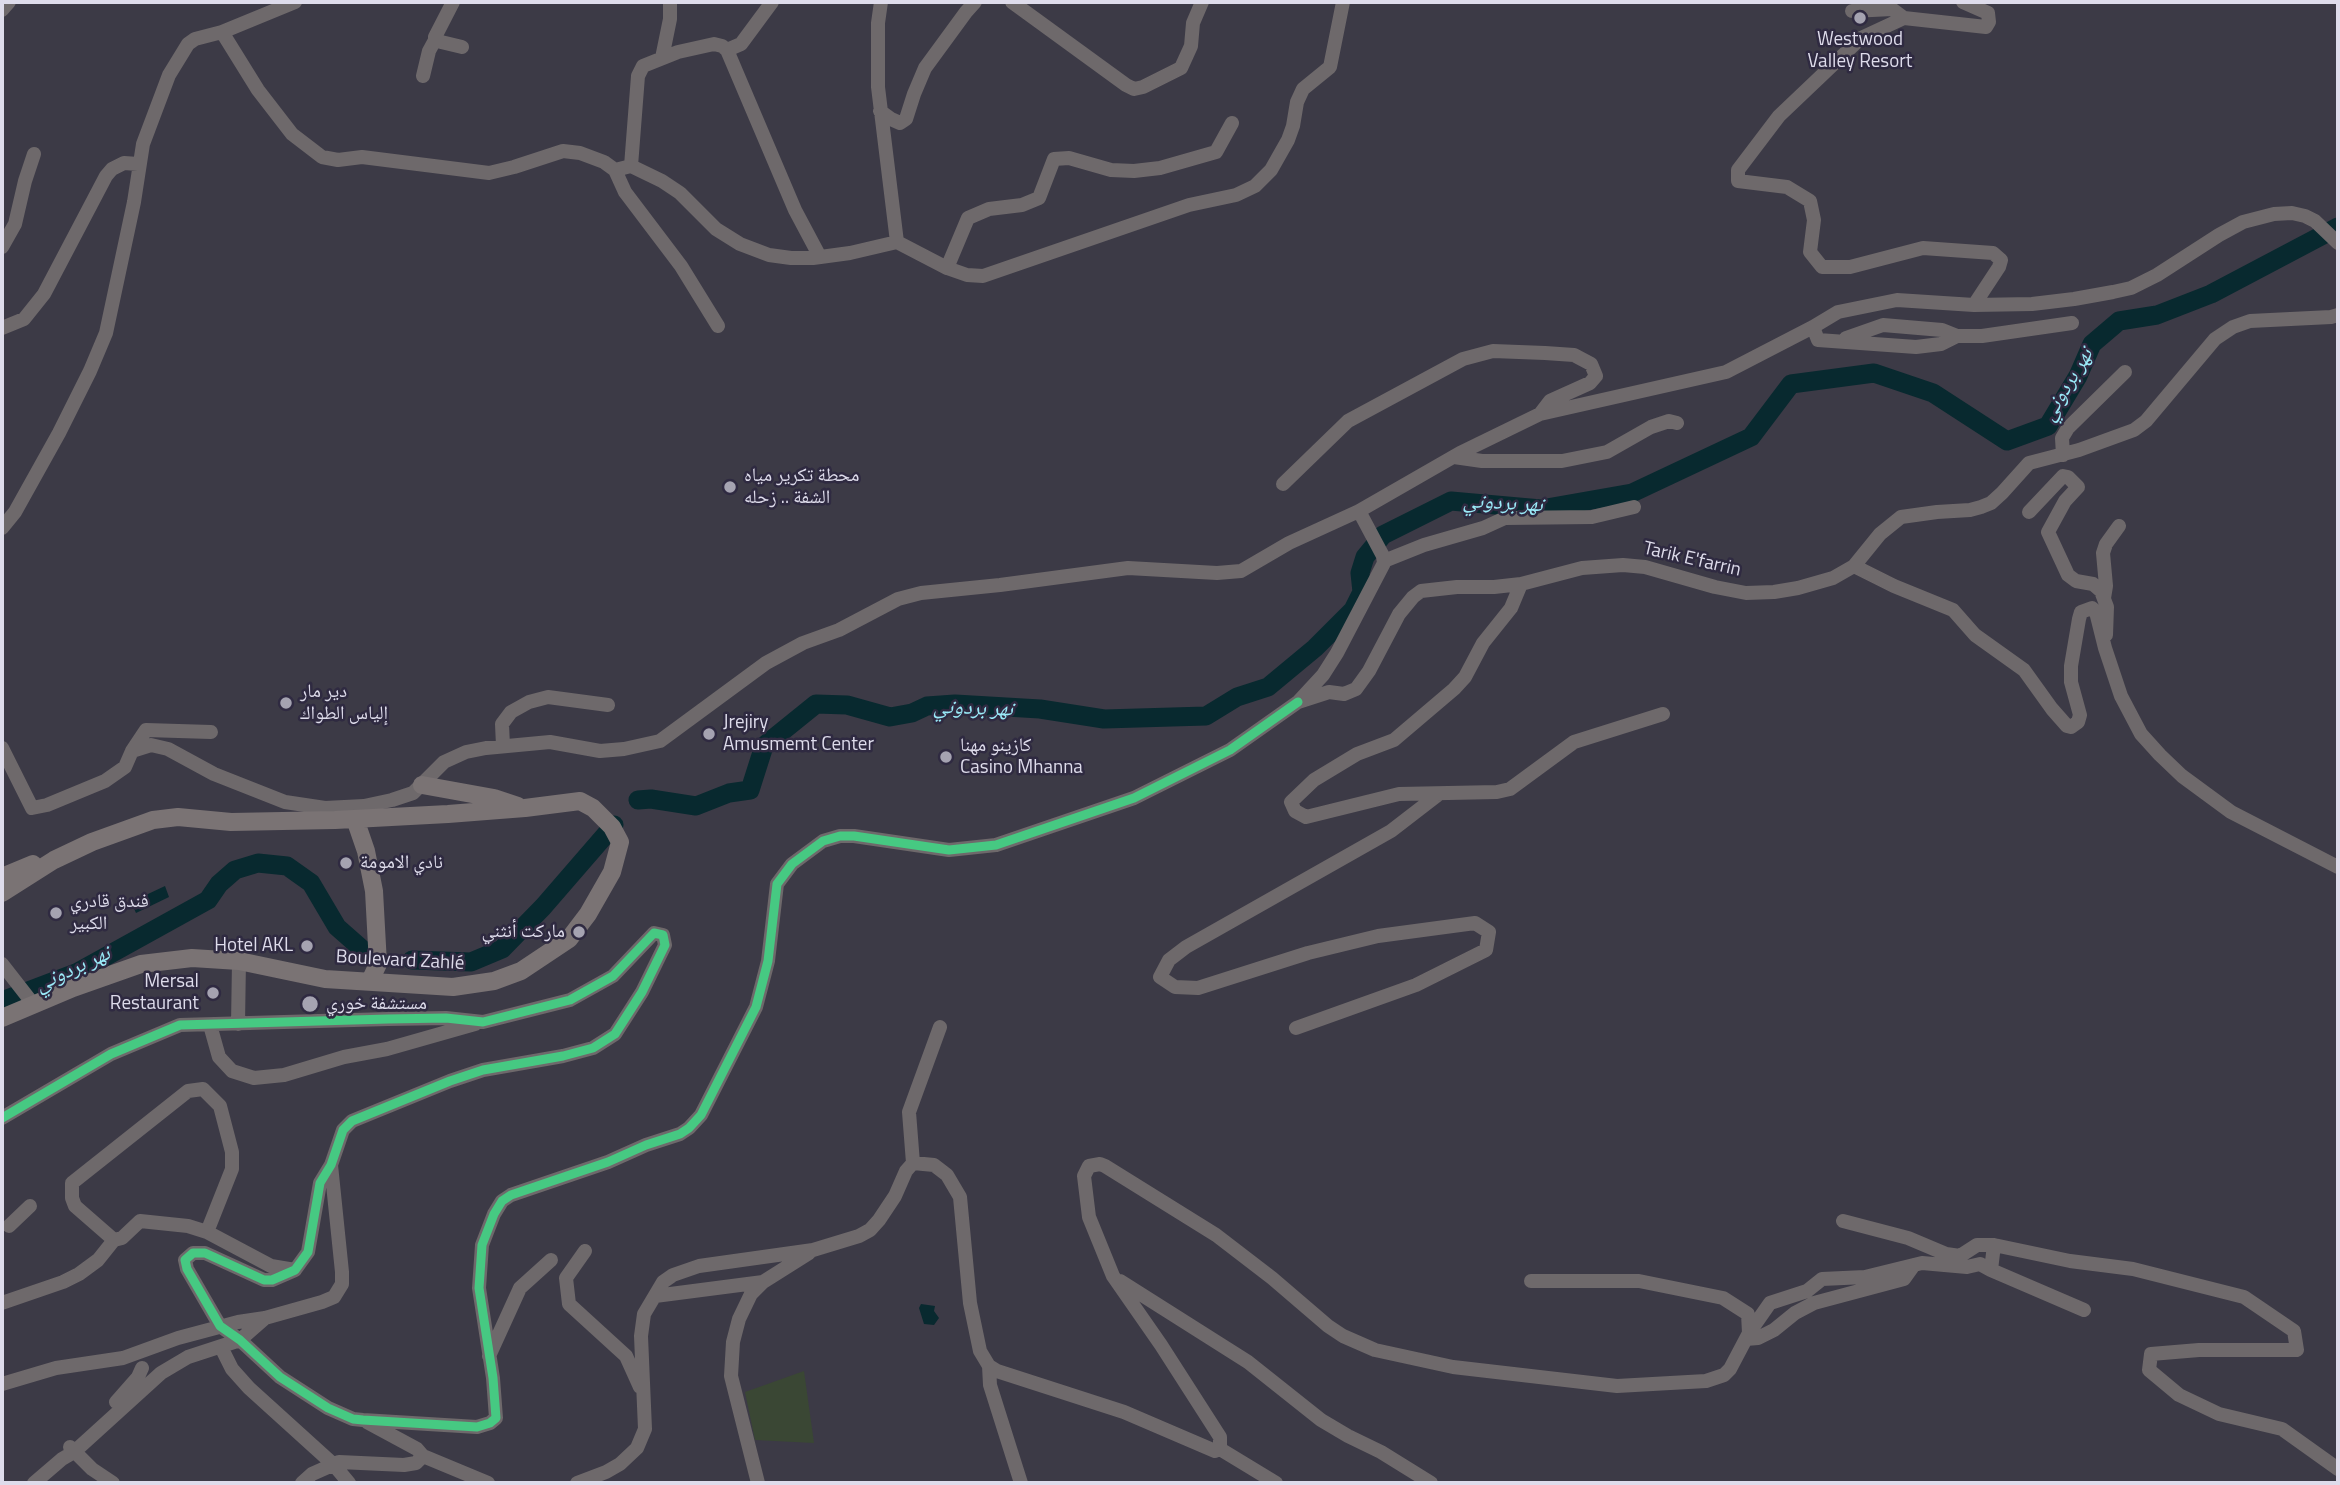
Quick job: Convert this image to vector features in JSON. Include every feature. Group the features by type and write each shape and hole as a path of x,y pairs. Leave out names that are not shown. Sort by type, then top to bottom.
{"main road":[{"path":"422,785 494,798 525,808"},
{"name":"Boulevard Zahlé","path":"2,1018 31,1001 141,964 192,958 239,961 325,979 453,987 494,981 521,971 569,939 588,914 612,872 620,842 612,827 593,808 580,801 525,808 353,813 231,822 165,818 92,842 54,860"},
{"path":"353,813 366,852 374,891 378,964 370,981"},
{"path":"2,877 24,866 54,860"},
{"path":"2,893 54,860"}],"street":[{"path":"2,10 9,2"},
{"path":"2,528 15,512 59,433 106,333 134,202 138,164 146,130 179,57 195,39 222,32 295,2"},
{"path":"423,75 429,51 453,2"},
{"path":"663,58 670,19 670,2"},
{"path":"727,50 741,44 772,2"},
{"path":"881,2 878,23 880,111 897,242"},
{"path":"880,111 900,122 906,120 925,68 975,2"},
{"path":"1012,2 1134,89 1181,68 1191,46 1193,23 1202,2"},
{"path":"615,170 631,166 662,181 680,193 716,229 740,244 769,255 791,258 820,257 897,242 947,268 967,275 982,276 1189,205 1236,195 1255,186 1271,170 1288,140 1303,89 1330,67 1343,2"},
{"path":"1852,11 1892,9 1904,18 1986,27 1989,22 1988,13 1963,2"},
{"path":"1904,18 1861,38 1779,116 1738,170 1738,181 1787,187 1810,201 1814,220 1811,252 1822,267 1850,267 1923,248 1993,253 2001,260 1999,267 1974,305"},
{"path":"222,32 258,90 292,134 322,157 338,160 362,157 489,173 563,150 604,162 615,170 625,192 681,266 718,326"},
{"path":"435,40 462,47"},
{"path":"631,166 638,76 643,66 714,44 727,50 778,172 820,257"},
{"path":"947,268 968,218 989,209 1022,205 1039,198 1054,159 1069,158 1111,170 1134,172 1160,169 1216,152 1232,123"},
{"path":"2,247 15,224 34,154"},
{"path":"5,329 24,319 44,293 106,176 112,169 124,163 138,164"},
{"path":"132,751 157,745 214,774 274,799 353,813 413,793 444,762 466,752 550,742 600,751 660,741 765,663 803,643 839,630 898,599 921,593 1128,568 1217,573 1241,571 1289,543 1359,511 1454,457 1540,414 1726,372 1838,312 1897,300 1974,305 2032,304 2131,288 2243,222 2274,215 2292,213 2305,216 2315,221 2337,242"},
{"name":"Tarik E'farrin","path":"1298,702 1334,691 1350,693 1362,682 1391,626 1406,605 1421,592 1457,587 1494,587 1582,568 1623,565 1645,567 1724,589 1761,593 1824,582 1854,566 1880,534 1901,517 1981,507 1991,503 2002,493 2028,463 2063,455 2134,430 2146,421 2216,340 2233,327 2258,320 2338,315"},
{"path":"1812,327 1818,340 1916,346 1941,344 1957,336 1982,336 2015,329 2072,323"},
{"path":"1283,484 1348,421 1463,359 1493,351 1545,353 1574,355 1591,364 1596,376 1590,383 1550,401 1540,414"},
{"path":"2063,455 2062,438 2068,428 2125,372"},
{"path":"1454,457 1482,461 1562,461 1607,452 1651,427 1668,421 1678,423"},
{"path":"2029,512 2063,476 2068,477 2078,487 2065,501 2048,532 2068,575 2076,581 2093,584 2101,590 2107,620 2105,648"},
{"path":"1382,554 1483,528 1504,517 1592,517 1634,507"},
{"path":"1359,511 1382,554"},
{"path":"2104,598 2106,586 2103,553 2119,526"},
{"path":"210,1025 219,1057 232,1071 254,1078 284,1075 344,1057 387,1049 570,1000 613,976 654,933 663,935 666,945 642,992 615,1034 593,1048 564,1056 483,1070 352,1121 341,1135 331,1165 320,1183 308,1252 295,1270 272,1280 264,1280 205,1253 187,1256 184,1265 219,1326 240,1340 273,1371 328,1408 353,1419 363,1420 477,1427 490,1423 496,1418 493,1378 479,1288 482,1245 494,1214 502,1201 511,1195 608,1163 680,1133 690,1128 702,1115 756,1007 768,961 777,884 792,864 823,841 840,836 949,850 996,845 1134,798 1230,750 1298,702 1323,675 1349,633 1382,554"},
{"path":"1854,566 1952,610 1975,635 2024,670 2067,726 2078,722 2080,715 2071,682 2071,666 2081,612 2092,608 2096,612 2121,696 2141,734 2160,755 2182,776 2231,812 2338,867"},
{"path":"1521,583 1511,608 1483,643 1465,677 1454,689 1394,740 1357,754 1314,780 1291,802 1294,811 1306,817 1399,794 1497,792 1510,789 1574,742 1663,714"},
{"path":"1323,675 1325,685 1334,691"},
{"path":"503,746 502,724 511,712 529,702 548,697 608,705"},
{"path":"2,748 32,808 47,805 113,777 125,766 146,730 211,732"},
{"path":"1296,1028 1427,979 1486,950 1489,932 1475,923 1378,936 1308,953 1198,988 1175,987 1160,977 1169,960 1186,947 1391,831 1439,793"},
{"path":"239,961 239,1024"},
{"path":"5,968 31,1001"},
{"path":"2,1118 111,1054 180,1025 446,1018 484,1022"},
{"path":"914,1163 909,1112 940,1027"},
{"path":"114,1240 75,1206 72,1183 188,1091 203,1089 220,1106 232,1152 232,1168 207,1232"},
{"path":"568,1483 577,1483 606,1472 620,1464 637,1448 645,1429 641,1336 644,1314 663,1283 673,1275 699,1266 813,1250 859,1236 870,1230 890,1204 906,1171 914,1163"},
{"path":"914,1163 934,1165 947,1175 960,1197 972,1316 980,1351 989,1366 990,1385 1021,1483"},
{"path":"1220,1449 1220,1437 1114,1276 1089,1217 1084,1176 1089,1166 1100,1164 1216,1235 1343,1336 1395,1356 1453,1367 1617,1386 1706,1381 1724,1375 1730,1369 1770,1303 1807,1291 1822,1279 1865,1277 1922,1263 1967,1267 1980,1264 2084,1310"},
{"path":"69,1453 138,1377 141,1360 178,1338 219,1326 265,1318 322,1303 334,1297 342,1284 331,1165"},
{"path":"4,1229 30,1206"},
{"path":"2,1303 79,1274 98,1260 114,1240 122,1238 139,1221 188,1226 207,1232 271,1266 295,1270"},
{"path":"1843,1221 1908,1238 1946,1254 1960,1256 1977,1245 1994,1245 2070,1261 2133,1269 2244,1297 2294,1331 2297,1350 2199,1350 2151,1354 2148,1370 2179,1395 2219,1414 2282,1429 2338,1469"},
{"path":"1991,1270 1994,1245"},
{"path":"758,1483 731,1376 733,1342 739,1319 751,1293 763,1282 813,1250"},
{"path":"585,1251 566,1278 569,1304 626,1356 644,1395"},
{"path":"488,1358 520,1289 551,1260"},
{"path":"1748,1336 1758,1338 1774,1330 1795,1313 1814,1303 1904,1279 1914,1265"},
{"path":"1114,1276 1248,1362 1321,1420 1431,1483"},
{"path":"1531,1281 1639,1281 1723,1298 1748,1314 1748,1336"},
{"path":"655,1296 763,1282"},
{"path":"34,1483 158,1376 188,1357 240,1340 265,1318"},
{"path":"178,1338 188,1357"},
{"path":"221,1347 232,1369 248,1388 334,1465 349,1483"},
{"path":"2,1384 39,1371 123,1358 141,1360 158,1376"},
{"path":"989,1366 1124,1412 1213,1450 1220,1449 1276,1483"},
{"path":"363,1420 416,1449 423,1456 487,1483"},
{"path":"69,1453 113,1483"},
{"path":"302,1483 339,1462 404,1465 416,1463 423,1456"}],"shaded area":[{"path":"165,886 169,897 136,913 131,902"},
{"path":"921,1304 935,1306 934,1311 939,1318 934,1325 924,1324 919,1308"},
{"path":"804,1371 814,1443 755,1440 745,1392"}],"waterway":[{"name":"نهر بردوني","path":"638,800 651,799 696,806 729,793 750,790 764,746 816,704 847,705 890,717 912,713 927,706 955,704 1040,709 1104,719 1206,716 1237,697 1268,687 1315,648 1353,610 1362,592 1360,573 1365,557 1383,535 1451,501 1541,509 1632,493 1751,437 1791,384 1874,373 1933,393 2007,441 2048,426 2078,376 2092,344 2119,321 2157,315 2211,294 2338,227"},
{"name":"نهر بردوني","path":"412,960 471,962 502,949 543,907 614,825"},
{"name":"نهر بردوني","path":"2,1001 76,973 208,900 219,884 235,870 258,863 287,866 311,883 337,927 371,957"}],"cycle path":[{"path":"2,1118 111,1054 180,1025 446,1018 483,1022 570,1000 613,976 654,933 663,935 665,945 642,992 615,1034 593,1048 483,1070 352,1121 343,1130 331,1165 320,1183 308,1252 295,1270 272,1280 264,1280 205,1253 193,1253 185,1260 187,1269 220,1326 240,1340 280,1377 328,1408 353,1419 363,1420 477,1427 490,1423 496,1418 493,1378 479,1288 482,1245 494,1214 502,1201 511,1195 680,1134 701,1115 756,1007 768,961 777,884 792,864 823,841 840,836 949,850 996,845 1134,798 1230,750 1298,702"}],"place":[{"name":"Westwood Valley Resort","path":"1860,18"},
{"name":"محطة تكرير مياه الشفة .. زحله","path":"730,487"},
{"name":"دير مار إلياس الطواك","path":"286,703"},
{"name":"Jrejiry Amusmemt Center","path":"709,734"},
{"name":"كازينو مهنا Casino Mhanna","path":"946,757"},
{"name":"نادي الامومة","path":"346,863"},
{"name":"فندق قادري الكبير","path":"56,913"},
{"name":"ماركت أنثني","path":"579,932"},
{"name":"Hotel AKL","path":"307,946"},
{"name":"Mersal Restaurant","path":"213,993"},
{"name":"مستشفة خوري","path":"310,1004"}]}
